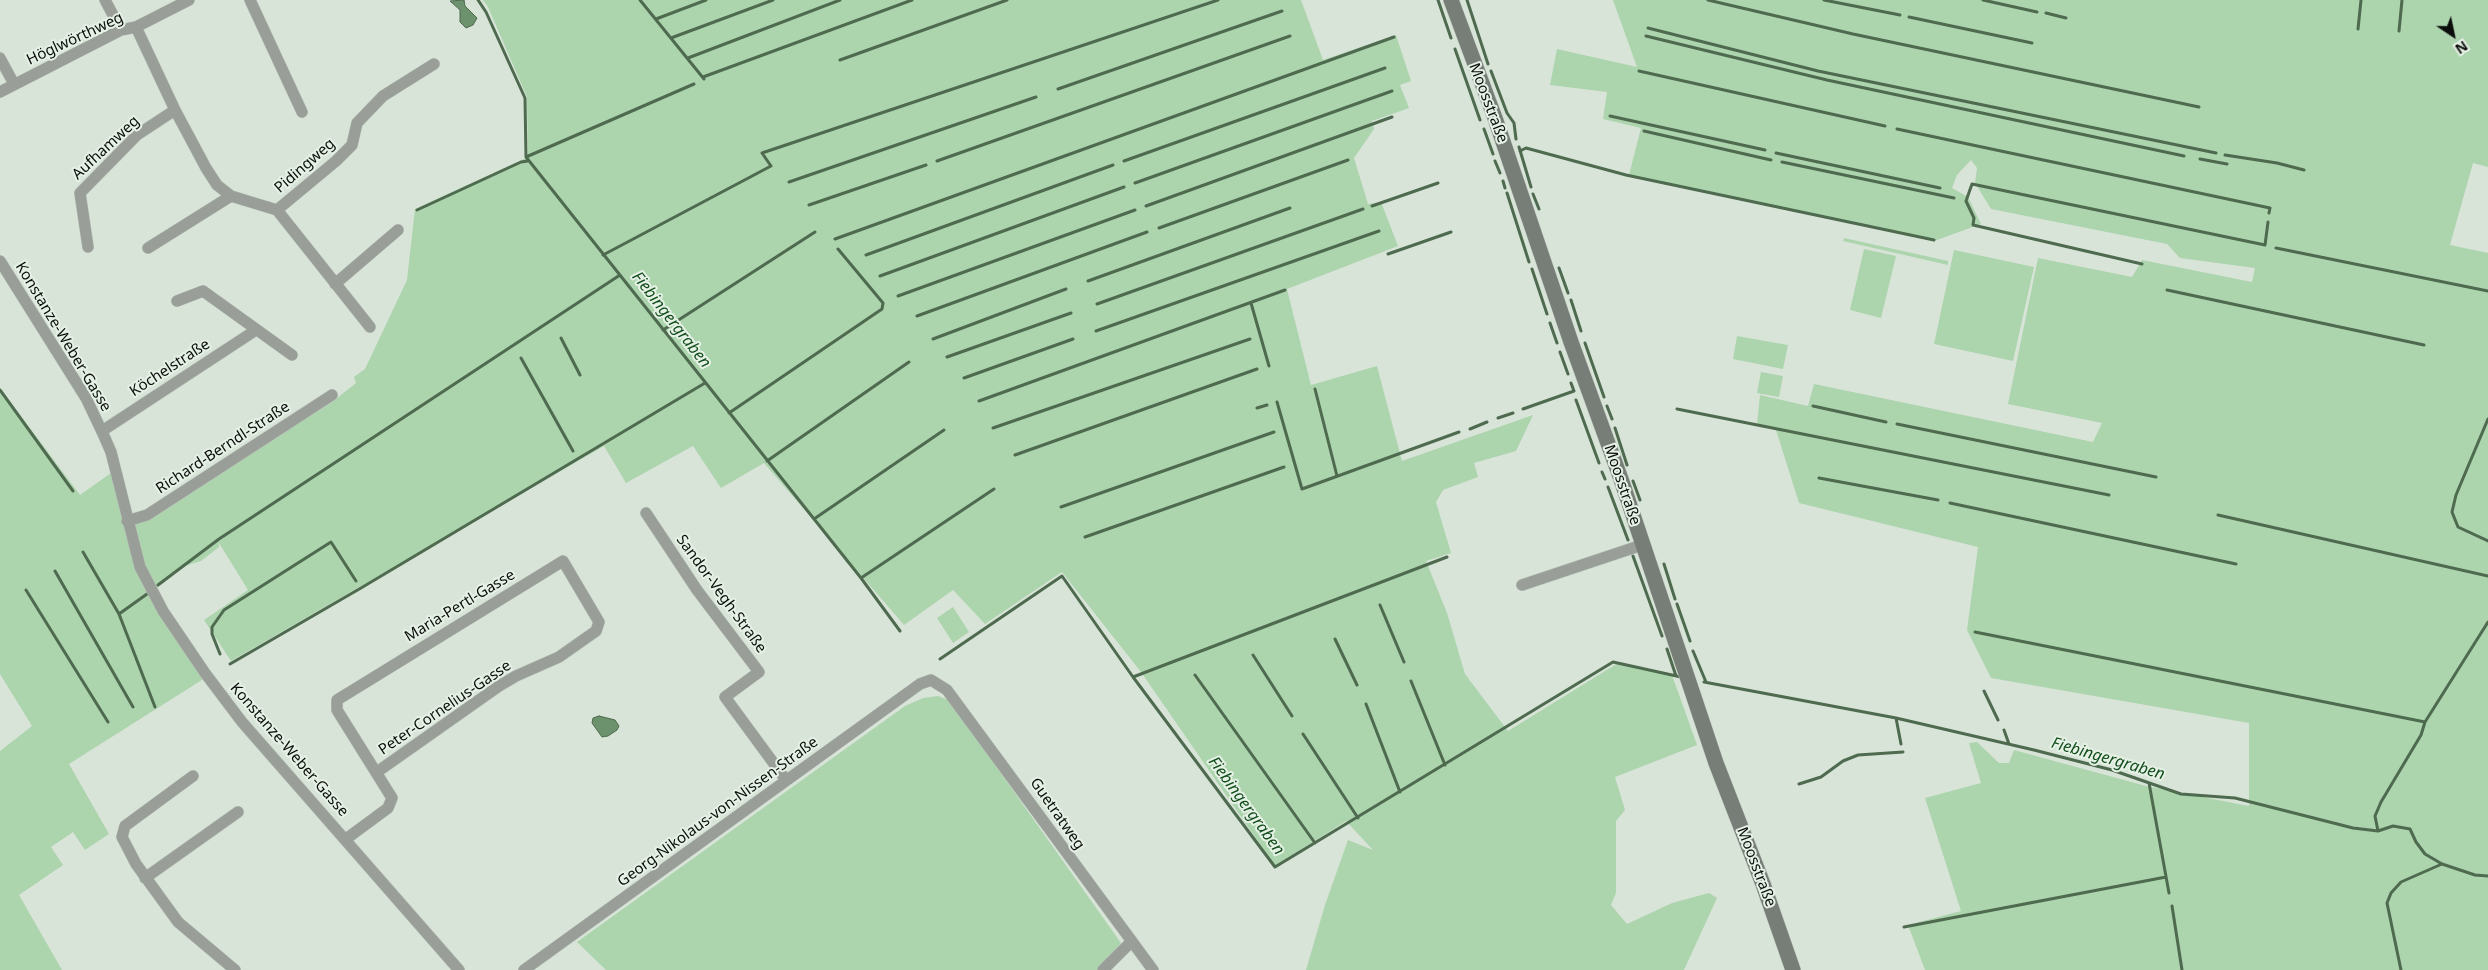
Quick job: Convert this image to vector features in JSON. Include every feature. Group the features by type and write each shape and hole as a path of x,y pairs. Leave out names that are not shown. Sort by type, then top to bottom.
{"street":[{"path":"105,0 121,30"},
{"name":"Höglwörthweg","path":"0,92 121,30 136,27 189,0"},
{"path":"250,0 302,112"},
{"name":"Moosstraße","path":"1451,0 1476,72 1495,118 1716,764 1763,884 1793,970"},
{"name":"Pidingweg","path":"136,27 175,110 206,168 218,185 232,196 277,210 370,326"},
{"path":"0,58 14,84"},
{"name":"Pidingweg","path":"277,210 336,161 352,145 357,123 383,96 434,64"},
{"name":"Aufhamweg","path":"88,248 80,193 138,134 175,110"},
{"path":"148,248 232,196"},
{"path":"335,284 398,230"},
{"name":"Konstanze-Weber-Gasse","path":"0,261 82,390 112,452 127,521 140,567 153,593 205,673 262,747 346,839 459,970"},
{"path":"177,301 203,291 292,355"},
{"name":"Köchelstraße","path":"102,431 256,330"},
{"name":"Richard-Berndl-Straße","path":"127,521 146,515 332,395"},
{"name":"Sandor-Vegh-Straße","path":"646,513 697,590 758,672 725,698 786,780"},
{"path":"1522,586 1642,545"},
{"name":"Maria-Pertl-Gasse","path":"377,772 337,710 337,700 341,696 563,561 582,592"},
{"name":"Peter-Cornelius-Gasse","path":"377,772 499,686 516,676 559,657 596,631 599,622 582,592"},
{"name":"Georg-Nikolaus-von-Nissen-Straße","path":"524,970 920,684 931,680"},
{"name":"Guetratweg","path":"931,680 947,690 1153,970"},
{"path":"346,839 391,804 390,792 377,772"},
{"path":"193,776 125,826 122,831 122,837 145,878 178,922 235,970"},
{"path":"145,878 238,812"},
{"path":"1103,970 1131,942"}],"shaded area":[{"path":"464,0 465,6 477,18 473,25 466,28 460,22 460,10 450,1"},
{"path":"483,0 1301,0 1323,60 1396,35 1411,81 1400,85 1409,108 1372,121 1374,129 1354,158 1368,204 1381,202 1398,246 1287,289 1311,385 1377,366 1402,461 1533,415 1516,451 1474,463 1478,477 1443,490 1436,502 1451,553 1426,561 1447,613 1465,674 1508,731 1618,663 1672,675 1697,745 1615,777 1625,810 1616,821 1616,893 1611,905 1627,924 1672,903 1709,893 1717,898 1684,970 1306,970 1325,905 1348,840 1373,850 1346,821 1275,866 1141,672 1062,572 985,624 953,590 904,625 764,463 721,488 693,446 626,483 604,446 231,661 204,620 248,590 219,543 219,547 201,561 184,566 151,593 205,678 69,764 109,834 85,850 73,832 51,847 63,865 19,895 62,970 0,970 0,751 32,726 0,674 0,388 80,495 111,473 125,530 331,403 356,383 354,377 365,369 407,280 415,209 528,157 527,97 488,7"},
{"path":"1613,0 2488,0 2488,167 2473,163 2450,245 2488,253 2488,970 1925,970 1908,925 1961,911 1925,798 1981,783 1969,743 1977,742 1999,763 2009,763 2014,750 2146,786 2249,806 2249,723 1991,678 1967,630 1978,547 1799,503 1776,430 1757,424 1760,395 1808,406 1814,384 2093,442 2102,423 2008,404 2038,258 2132,277 2142,260 2252,282 2255,268 2180,258 2167,244 1991,209 1975,183 1977,168 1971,160 1957,175 1952,188 1968,197 1981,224 1934,241 1629,175 1641,128 1603,119 1607,92 1550,85 1557,49 1637,67"},
{"path":"1844,238 1948,261 1948,265 1843,241"},
{"path":"1864,249 1896,256 1881,318 1850,310"},
{"path":"1954,250 2034,267 2013,361 1934,344"},
{"path":"1737,336 1788,345 1783,369 1733,359"},
{"path":"1761,372 1783,376 1779,397 1757,393"},
{"path":"953,607 969,632 953,643 937,618"},
{"path":"938,696 949,700 1121,943 1097,970 606,970 577,942 905,706 923,698"},
{"path":"599,716 615,720 619,726 617,730 608,736 602,737 592,723 593,718"}],"waterway":[{"name":"Fiebingergraben","path":"478,0 486,12 525,98 526,157 861,578 900,631"},
{"path":"640,0 704,79"},
{"path":"656,19 706,0"},
{"path":"671,38 773,0"},
{"path":"688,58 840,0"},
{"path":"703,77 912,0"},
{"path":"840,60 1007,0"},
{"path":"603,255 771,166 762,153 1218,0"},
{"path":"1438,0 1451,38"},
{"path":"1467,0 1488,64"},
{"path":"1708,0 1853,34 2199,107"},
{"path":"1824,0 1900,15"},
{"path":"1983,0 2037,12"},
{"path":"2358,29 2361,0"},
{"path":"2399,31 2402,0"},
{"path":"1058,89 1282,11"},
{"path":"2046,13 2066,18"},
{"path":"1909,17 2032,43"},
{"path":"1648,28 1818,71 2216,153"},
{"path":"937,161 1290,36"},
{"path":"1646,36 1827,80 2184,156"},
{"path":"835,239 1394,37"},
{"path":"1455,49 1480,120"},
{"path":"1124,161 1385,68"},
{"path":"1491,71 1507,113 1514,123 1516,139"},
{"path":"1639,71 1885,126"},
{"path":"526,157 694,84"},
{"path":"1135,183 1392,91"},
{"path":"789,182 1036,97"},
{"path":"1610,116 1765,150"},
{"path":"1146,206 1392,117"},
{"path":"1484,129 1493,154"},
{"path":"1897,129 2270,208 2269,213"},
{"path":"1644,131 1771,160"},
{"path":"1519,147 1531,187"},
{"path":"1520,151 1526,148 1626,175 1934,240"},
{"path":"1776,153 1940,188"},
{"path":"2225,155 2277,163 2304,170"},
{"path":"2200,159 2227,164"},
{"path":"1159,228 1348,160"},
{"path":"417,210 521,162 528,161"},
{"path":"1495,161 1500,173"},
{"path":"1782,162 1954,198"},
{"path":"809,205 926,165"},
{"path":"866,255 1113,165"},
{"path":"1503,181 1505,188"},
{"path":"1372,206 1438,183"},
{"path":"2142,264 1973,225 1974,218 1966,201 1972,184 2265,245 2268,222"},
{"path":"880,276 1124,187"},
{"path":"1507,193 1529,262"},
{"path":"1533,194 1539,209"},
{"path":"1088,281 1290,208"},
{"path":"1097,304 1363,209"},
{"path":"898,296 1135,210"},
{"path":"1096,331 1379,231"},
{"path":"663,330 815,232"},
{"path":"917,316 1147,232"},
{"path":"1388,254 1451,232"},
{"path":"2276,248 2488,291"},
{"path":"729,413 882,309 883,303 838,249"},
{"path":"1559,268 1568,293"},
{"path":"1532,269 1547,314"},
{"path":"158,585 219,539 620,275"},
{"path":"933,339 1066,289"},
{"path":"979,401 1285,290"},
{"path":"2167,290 2424,345"},
{"path":"1571,300 1581,331"},
{"path":"1251,303 1269,366"},
{"path":"947,357 1071,313"},
{"path":"1550,323 1557,343"},
{"path":"561,338 580,375"},
{"path":"964,378 1073,339"},
{"path":"993,428 1250,339"},
{"path":"1585,343 1604,397"},
{"path":"1560,352 1568,374"},
{"path":"521,358 573,451"},
{"path":"767,461 909,362"},
{"path":"1015,455 1257,369"},
{"path":"230,664 705,383"},
{"path":"1523,409 1574,391 1571,383"},
{"path":"1315,389 1337,476"},
{"path":"0,390 73,491"},
{"path":"1576,400 1599,463"},
{"path":"1277,402 1302,489 1459,432"},
{"path":"1257,408 1267,405"},
{"path":"1607,406 1612,419"},
{"path":"1813,406 1886,422"},
{"path":"1677,409 2109,495"},
{"path":"1498,418 1513,413"},
{"path":"2488,419 2456,495 2452,512 2458,527 2488,541"},
{"path":"1470,429 1487,422"},
{"path":"1897,424 2156,477"},
{"path":"1615,428 1627,465"},
{"path":"814,519 944,430"},
{"path":"1061,507 1274,432"},
{"path":"1085,537 1284,467"},
{"path":"1602,472 1605,479"},
{"path":"1819,478 1938,500"},
{"path":"1633,481 1640,500"},
{"path":"1608,487 1628,540"},
{"path":"861,578 994,489"},
{"path":"1950,503 2236,564"},
{"path":"2218,515 2488,576"},
{"path":"220,654 212,634 212,627 224,610 331,542 356,581"},
{"path":"83,552 119,614 155,707"},
{"path":"1633,556 1662,636"},
{"path":"1133,677 1447,557"},
{"path":"1664,564 1675,599"},
{"path":"55,571 133,707"},
{"name":"Fiebingergraben","path":"940,659 1062,576 1133,677 1275,867 1613,662 1681,677"},
{"path":"26,590 108,722"},
{"path":"119,614 147,594"},
{"path":"1677,604 1690,641"},
{"path":"1380,605 1404,662"},
{"path":"2378,831 2375,816 2381,802 2421,735 2425,722 2488,622"},
{"path":"1975,632 2425,722"},
{"path":"1335,639 1357,685"},
{"path":"1667,649 1676,676"},
{"path":"1693,651 1706,682"},
{"path":"1253,655 1292,716"},
{"path":"1195,675 1315,843"},
{"path":"1411,681 1445,765"},
{"name":"Fiebingergraben","path":"1704,682 1896,718 2034,750 2112,770 2181,794 2235,798 2353,828 2378,831 2393,826 2410,829 2416,842 2425,854 2442,864 2475,875 2488,876"},
{"path":"1984,691 1998,720"},
{"path":"1366,704 1400,792"},
{"path":"1896,718 1901,744"},
{"path":"2004,730 2009,744"},
{"path":"1303,734 1358,818"},
{"path":"1799,784 1821,777 1843,761 1858,755 1903,752"},
{"path":"2149,783 2169,893"},
{"path":"2401,970 2387,903 2391,893 2401,882 2442,864"},
{"path":"1904,927 2166,877"},
{"path":"2172,906 2182,970"}]}
